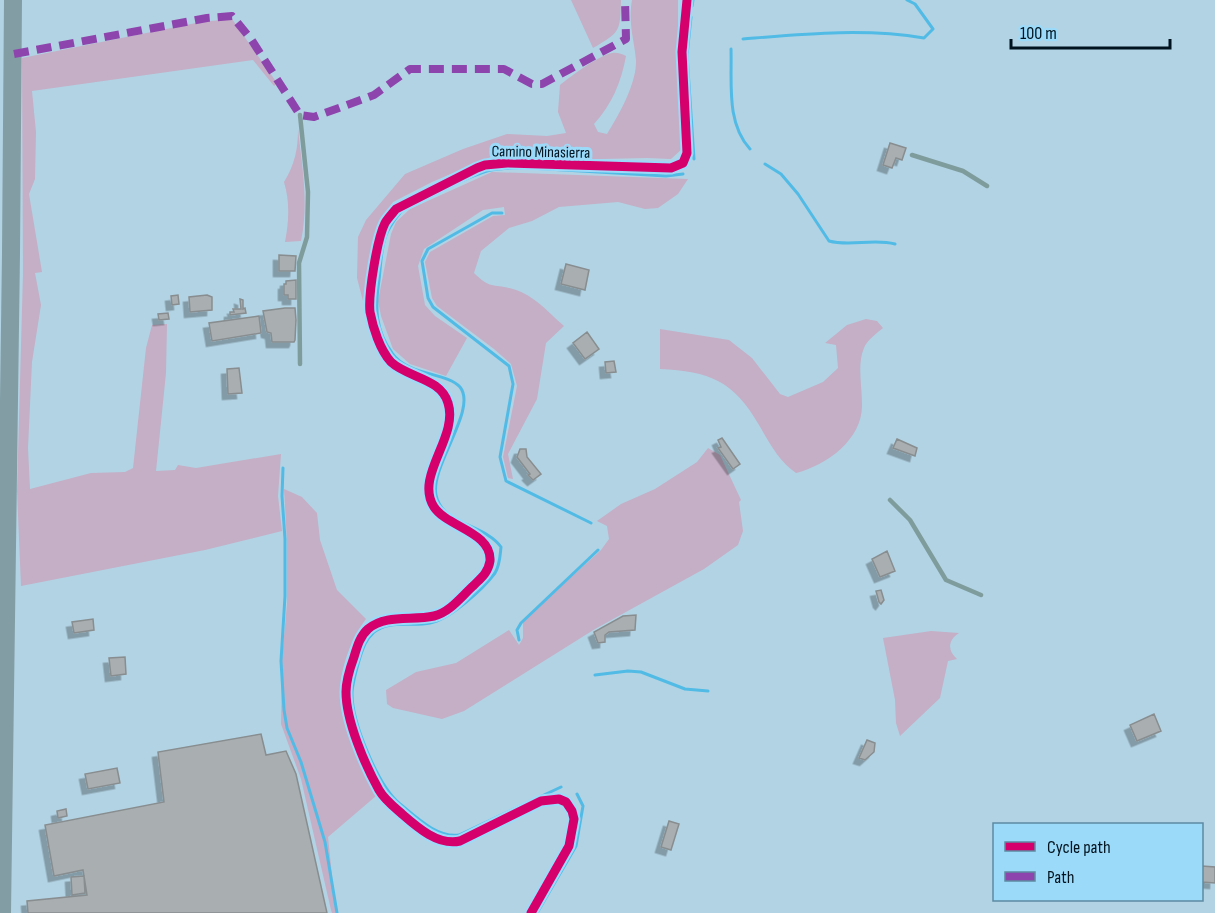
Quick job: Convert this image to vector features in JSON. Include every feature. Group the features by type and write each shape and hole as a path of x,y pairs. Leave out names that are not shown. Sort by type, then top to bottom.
{"highway":[{"path":"2,913 4,460 11,253 13,0"}],"street":[{"name":"Camino Minasierra","path":"531,913 569,846 574,819 566,802 559,799 541,801 460,841 451,843 438,840 401,813 380,790 362,754 348,708 346,692 351,666 358,642 364,633 377,623 387,620 434,616 443,612 487,572 490,558 484,543 441,515 430,501 429,480 448,427 450,411 448,401 437,386 396,366 383,350 370,311 375,265 382,231 396,209 485,165 507,163 671,168 683,163 687,153 682,52 687,0"},
{"path":"0,297 11,253"}],"lane":[{"path":"300,115 308,192 307,237 299,263 300,364"},
{"path":"912,155 963,171 987,186"},
{"path":"891,501 910,520 946,580 981,595"}],"shaded area":[{"path":"571,0 621,0 617,30 593,48"},
{"path":"632,0 678,0 678,54 683,106 682,149 671,159 555,160 493,156 432,182 393,202 378,225 363,301 357,278 358,237 366,220 405,174 463,149 507,134 547,136 566,133 558,112 560,85 600,58 618,53 626,56 615,93 594,124 598,132 607,134 626,98 636,69 631,24"},
{"path":"232,19 277,83 274,86 253,60 32,91 36,132 35,179 29,194 42,272 35,273 41,305 32,362 28,448 30,489 91,473 125,472 133,468 146,348 152,325 167,324 166,373 156,471 175,470 178,465 196,468 281,454 278,496 282,531 205,550 21,586 17,491 23,273 22,58 201,22"},
{"path":"298,129 304,185 303,227 301,241 285,242 288,212 284,182 295,156"},
{"path":"492,172 688,179 678,194 658,208 645,209 618,202 559,207 532,221 509,228 481,251 474,273 489,284 528,295 564,326 546,343 537,399 508,454 513,479 508,478 503,457 517,386 511,364 437,306 432,298 425,262 430,252 493,216 505,215 504,207 483,210 424,249 418,266 425,305 435,316 467,338 446,376 410,364 393,349 378,301 391,234 396,222 410,209"},
{"path":"866,319 877,321 883,328 867,342 862,354 861,417 856,428 850,439 831,457 796,473 780,458 750,410 730,388 693,372 660,369 660,329 729,340 752,358 780,394 788,397 823,382 838,368 836,345 825,343 847,325"},
{"path":"708,448 720,455 741,500 739,502 743,531 738,545 704,569 595,629 464,711 442,719 393,708 387,704 386,690 416,672 456,663 509,630 519,645 523,638 523,621 601,550 609,539 607,526 597,521 621,504 655,489 697,462"},
{"path":"284,489 302,497 317,513 320,540 337,590 366,619 354,638 346,660 340,695 346,729 376,796 328,837 336,913 332,913 331,910 301,779 281,724 282,659 287,603"},
{"path":"931,631 959,633 950,645 957,659 948,661 940,698 900,736 883,638"}],"building":[{"path":"890,143 906,148 902,160 896,158 892,168 883,165"},
{"path":"279,255 296,256 295,271 279,271"},
{"path":"566,264 589,270 585,290 561,284"},
{"path":"296,280 296,299 288,299 288,295 284,295 284,284 286,281"},
{"path":"178,295 179,304 172,305 171,296"},
{"path":"207,295 212,297 212,310 190,312 189,297"},
{"path":"240,299 243,300 243,309 245,308 246,313 230,315 230,312 234,312 233,309 241,309"},
{"path":"295,308 295,340 294,342 272,342 271,333 267,332 263,311"},
{"path":"168,313 169,319 159,320 158,314"},
{"path":"259,316 261,333 212,341 209,323"},
{"path":"587,332 599,349 585,359 573,343"},
{"path":"614,361 616,372 606,373 605,362"},
{"path":"239,368 242,393 228,394 227,369"},
{"path":"722,438 740,464 733,469 718,448 721,447 718,440"},
{"path":"897,439 917,448 915,456 893,448"},
{"path":"520,449 526,449 527,457 541,474 533,480 517,457"},
{"path":"887,551 895,571 880,577 872,559"},
{"path":"881,590 884,600 881,604 876,591"},
{"path":"636,615 635,630 609,632 605,635 605,642 598,643 594,632 623,616"},
{"path":"93,619 94,630 74,633 72,622"},
{"path":"125,657 126,674 111,676 109,658"},
{"path":"1154,714 1161,731 1137,741 1130,725"},
{"path":"261,734 266,755 286,751 296,774 327,913 28,913 27,901 87,895 83,870 54,876 45,825 164,802 158,752"},
{"path":"867,740 875,743 874,752 865,760 859,758"},
{"path":"117,768 120,783 88,789 85,774"},
{"path":"66,809 67,816 58,818 57,811"},
{"path":"669,821 679,824 671,850 661,847"},
{"path":"1203,866 1215,867 1215,883 1203,882"},
{"path":"84,876 85,893 72,895 71,877"}],"waterway":[{"path":"692,6 693,0"},
{"path":"743,39 856,33 924,38 933,29 915,4 907,0"},
{"path":"691,17 687,55 694,159"},
{"path":"731,49 731,89 734,115 742,139 750,149"},
{"path":"765,164 781,174 798,194 829,241 895,244"},
{"path":"523,168 483,172 408,207 390,227 383,245 377,309 379,327 386,344 392,353 407,366 454,382 460,387 464,397 459,423 440,469 436,483 436,495 446,513 485,533 501,547 499,564 495,573 483,587 456,610 430,623 386,626 373,633 362,650 352,692 361,735 383,783 400,804 435,830 459,835 561,787"},
{"path":"530,168 666,176 683,174"},
{"path":"502,213 492,213 428,249 422,261 428,298 433,307 509,366 513,384 500,457 506,481 591,523"},
{"path":"283,468 285,596 281,661 284,710 287,728 301,762 325,842 337,913"},
{"path":"519,640 517,630 521,623 598,550"},
{"path":"595,675 628,671 641,672 685,689 708,691"},
{"path":"537,913 576,846 583,806 577,794"}],"marked path":[{"path":"14,54 207,18 232,16 251,39 300,115 314,117 374,95 410,69 504,69 532,84 542,84 626,39 625,0"}],"cycle path":[{"path":"531,913 569,846 574,819 566,802 559,799 541,801 460,841 452,842 436,838 414,824 389,803 381,793 362,756 349,716 347,679 365,632 383,621 440,614 455,604 481,578 488,569 490,561 489,551 484,543 477,536 440,514 429,495 429,482 448,429 450,416 448,403 439,388 391,362 380,345 370,312 374,267 382,231 386,221 396,209 485,165 507,163 671,168 683,163 687,153 682,52 687,0"}]}
